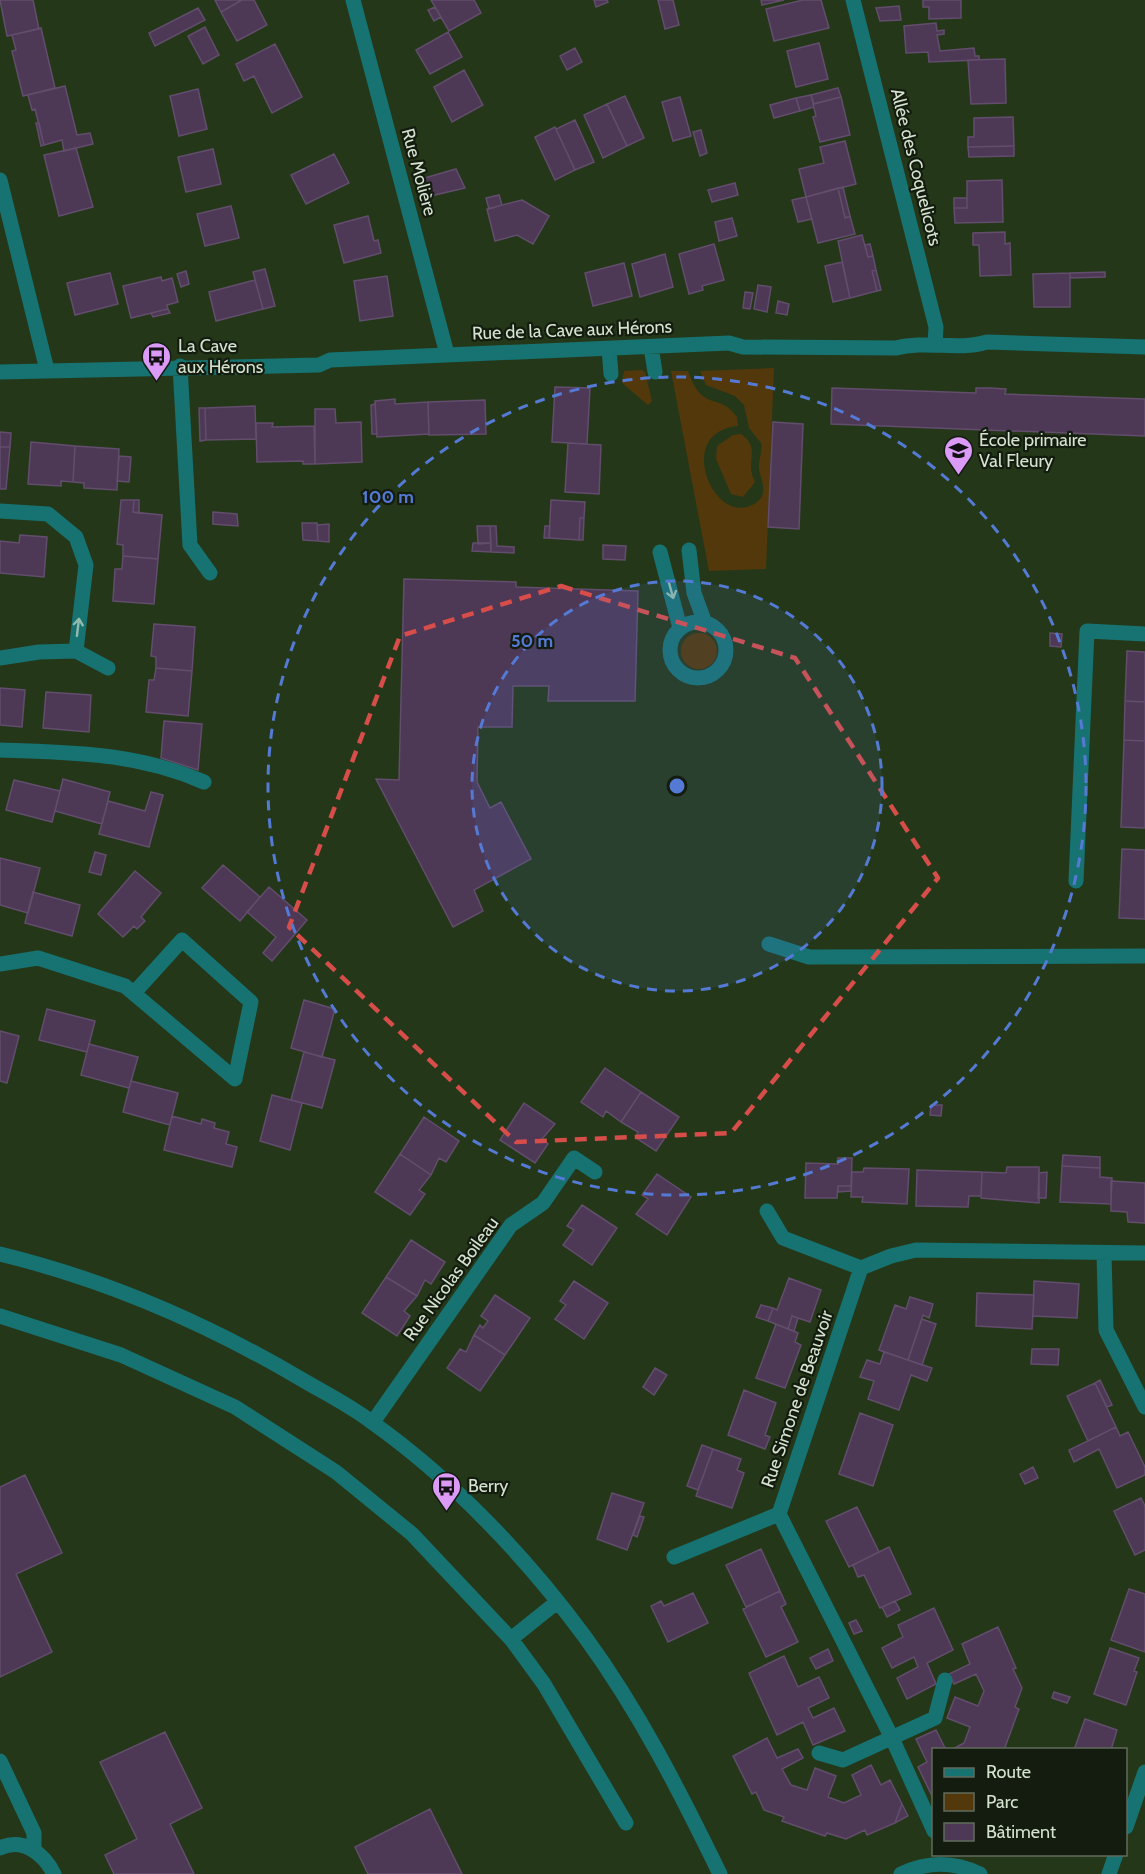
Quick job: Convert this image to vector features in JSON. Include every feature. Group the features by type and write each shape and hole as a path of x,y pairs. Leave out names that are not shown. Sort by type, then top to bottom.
{"street":[{"name":"Rue Molière","path":"353,0 447,354"},
{"name":"Allée des Coquelicots","path":"853,0 936,327 935,345"},
{"path":"0,180 47,369"},
{"name":"Rue de la Cave aux Hérons","path":"0,372 180,366 196,369 319,365 330,360 729,342 743,347 896,348 910,344 973,347 987,342 1145,347"},
{"path":"651,347 655,372"},
{"path":"609,349 611,374"},
{"path":"180,366 190,545 210,573"},
{"path":"0,511 48,514 76,537 86,565 76,651"},
{"path":"689,550 694,593 705,623 721,634 726,651 719,668 704,677 686,675 673,662 671,644 680,628 688,624 705,623"},
{"path":"660,552 680,628"},
{"path":"1076,881 1087,632 1145,634"},
{"path":"0,658 39,652 76,651 108,668"},
{"path":"0,750 133,758 176,770 204,782"},
{"path":"0,964 38,958 125,986 235,1079 251,1002 182,940 134,993"},
{"path":"770,944 809,957 1145,956"},
{"name":"Rue Nicolas Boileau","path":"373,1422 511,1225 543,1203 574,1158 595,1172"},
{"path":"767,1210 783,1238 861,1269 891,1256 916,1250 1145,1253"},
{"path":"0,1254 88,1279 161,1307 231,1338 373,1422 443,1480 474,1510 557,1602 614,1679 653,1743 718,1873"},
{"path":"1104,1254 1106,1330 1144,1402"},
{"name":"Rue Simone de Beauvoir","path":"861,1269 779,1514 892,1738 932,1829"},
{"path":"0,1316 121,1355 235,1407 336,1472 412,1534 511,1639 544,1684 626,1823"},
{"path":"674,1557 779,1514"},
{"path":"511,1639 557,1602"},
{"path":"819,1753 843,1760 935,1718 945,1680"},
{"path":"0,1761 34,1833 34,1850"},
{"path":"1127,1822 1145,1772"},
{"path":"3,1847 20,1844 34,1850 48,1861 54,1874"},
{"path":"1109,1874 1115,1856"},
{"path":"901,1874 940,1859 980,1874"}],"highlighted area":[{"path":"561,586 795,658 938,878 731,1133 516,1142 289,927 400,636"}],"green space":[{"path":"774,368 766,569 709,571 671,371 688,371 699,393 705,398 724,405 737,417 738,426 719,432 708,444 704,459 706,475 714,490 724,502 738,508 752,505 763,494 759,469 761,443 749,428 744,405 735,396 706,385 700,371"},
{"path":"642,370 645,372 652,401 648,405 622,383 624,371"},
{"path":"741,434 752,450 751,468 755,482 743,497 731,494 716,459 717,446 733,435"},
{"path":"699,633 712,638 717,651 712,664 699,669 686,664 681,651 686,638"}],"building":[{"path":"0,0 33,0 39,29 7,36"},
{"path":"215,0 242,0 221,12"},
{"path":"242,0 254,0 267,25 237,41 221,12"},
{"path":"431,0 474,0 481,13 449,31"},
{"path":"594,0 607,0 608,2 596,7"},
{"path":"658,0 673,0 679,25 665,29"},
{"path":"761,0 784,0 762,5"},
{"path":"803,0 821,0 829,28 774,41 766,9"},
{"path":"923,0 961,0 961,18 929,19 929,7 923,7"},
{"path":"899,6 901,20 880,21 876,8"},
{"path":"435,7 441,17 434,21 428,10"},
{"path":"198,8 205,20 155,46 149,33"},
{"path":"936,23 937,31 944,30 944,34 937,35 940,51 974,48 975,56 979,56 979,60 929,62 928,52 906,53 904,26"},
{"path":"205,27 219,55 203,64 188,36"},
{"path":"41,28 55,88 23,96 12,51 16,50 12,35"},
{"path":"448,32 462,57 430,74 416,50"},
{"path":"819,43 828,79 796,87 787,51"},
{"path":"275,44 302,97 272,113 254,76 244,81 236,64"},
{"path":"575,48 582,62 567,70 560,56"},
{"path":"1005,59 1006,103 971,104 968,60"},
{"path":"464,70 483,105 452,122 434,87"},
{"path":"65,86 77,135 90,133 93,144 64,151 62,140 44,145 35,109 32,110 28,95"},
{"path":"838,88 841,97 814,104 811,95"},
{"path":"198,89 207,129 179,136 170,96"},
{"path":"811,95 814,107 800,111 796,98"},
{"path":"625,96 644,138 627,146 607,104"},
{"path":"680,97 691,136 673,141 662,102"},
{"path":"841,97 850,135 820,142 813,117 816,116 813,104"},
{"path":"796,98 800,111 774,118 770,105"},
{"path":"607,104 627,146 603,158 584,115"},
{"path":"1013,117 1014,146 968,147 968,137 974,137 974,118"},
{"path":"575,120 594,162 575,170 556,129"},
{"path":"36,123 39,123 44,145 41,146"},
{"path":"555,127 575,170 555,180 535,137"},
{"path":"701,130 707,153 700,156 693,132"},
{"path":"845,141 856,184 806,197 799,169 824,163 820,147"},
{"path":"1014,146 1014,156 969,157 968,147"},
{"path":"76,148 93,207 59,216 44,155"},
{"path":"213,149 221,184 186,192 178,157"},
{"path":"334,154 349,183 306,204 291,175"},
{"path":"456,169 465,188 426,197 421,179"},
{"path":"1002,180 1003,222 955,223 954,208 967,208 967,181"},
{"path":"735,183 738,195 712,202 708,190"},
{"path":"843,187 850,216 845,218 838,188"},
{"path":"838,188 845,218 850,216 855,234 818,243 806,197"},
{"path":"499,195 502,205 489,209 486,198"},
{"path":"806,197 812,219 798,222 792,200"},
{"path":"954,198 967,198 967,208 954,208"},
{"path":"522,200 549,216 533,244 517,235 495,241 487,209"},
{"path":"231,206 239,238 205,246 197,214"},
{"path":"368,216 374,241 378,240 381,253 344,263 334,225"},
{"path":"732,218 737,236 719,241 715,222"},
{"path":"1005,232 1005,244 1010,243 1011,275 980,276 979,245 973,245 973,233"},
{"path":"862,235 868,257 873,256 876,270 872,271 877,291 850,298 838,241"},
{"path":"714,244 724,280 702,286 703,290 689,294 679,254"},
{"path":"870,244 873,256 868,257 865,245"},
{"path":"665,254 673,287 640,297 632,264"},
{"path":"842,262 850,298 833,302 825,266"},
{"path":"624,263 632,296 593,306 585,273"},
{"path":"265,269 275,306 263,309 253,272"},
{"path":"876,270 881,290 877,291 872,271"},
{"path":"186,271 189,284 181,287 177,274"},
{"path":"1105,272 1105,277 1070,278 1070,273"},
{"path":"110,273 118,304 75,315 67,283"},
{"path":"1070,273 1070,307 1034,307 1033,274"},
{"path":"387,276 393,316 360,321 354,281"},
{"path":"161,277 162,281 172,278 178,302 167,305 168,309 131,318 123,286"},
{"path":"255,280 263,309 216,321 209,292"},
{"path":"758,285 771,287 767,312 754,309"},
{"path":"745,292 753,293 750,309 743,308"},
{"path":"778,301 789,304 787,315 776,313"},
{"path":"168,309 170,313 153,317 151,313"},
{"path":"555,387 590,388 587,444 552,442"},
{"path":"832,388 976,393 976,388 990,388 1006,389 1005,394 1145,399 1145,436 831,424"},
{"path":"395,399 395,404 428,402 429,434 377,437 375,401"},
{"path":"485,400 486,434 429,435 428,402"},
{"path":"375,404 377,434 372,434 371,405"},
{"path":"255,406 256,439 206,440 205,408"},
{"path":"199,408 205,408 206,440 200,441"},
{"path":"315,409 335,409 336,423 361,422 362,462 315,464"},
{"path":"773,422 803,424 799,529 768,527"},
{"path":"256,423 273,423 272,427 314,426 315,464 303,464 303,461 257,462"},
{"path":"0,432 11,433 10,447 0,447"},
{"path":"31,442 75,446 73,482 61,481 61,486 28,484"},
{"path":"568,443 601,445 599,494 565,492"},
{"path":"75,446 119,449 117,490 84,488 84,483 73,482"},
{"path":"0,447 10,447 6,489 0,489"},
{"path":"119,456 131,457 129,482 117,481"},
{"path":"121,500 134,500 133,512 162,515 158,559 123,556 123,545 117,544"},
{"path":"134,500 139,500 139,513 133,512"},
{"path":"551,500 585,502 584,518 580,518 579,540 549,538"},
{"path":"213,512 237,514 238,526 213,524"},
{"path":"580,518 584,518 583,540 579,540"},
{"path":"302,523 317,523 318,541 303,540"},
{"path":"329,524 329,542 318,541 317,525"},
{"path":"477,526 490,526 491,543 478,544"},
{"path":"490,526 496,526 497,546 514,547 514,553 491,552"},
{"path":"545,526 550,526 549,538 544,538"},
{"path":"20,535 47,537 44,577 0,573 0,541 19,543"},
{"path":"473,543 491,543 491,552 472,551"},
{"path":"603,545 626,546 625,560 603,559"},
{"path":"123,556 158,559 154,604 113,601 115,569 122,569"},
{"path":"404,579 516,582 516,587 638,591 635,701 548,701 549,686 513,686 512,727 478,727 477,782 490,808 501,802 531,859 474,890 483,911 453,927 376,779 399,780"},
{"path":"154,624 195,627 192,671 156,668 156,657 151,656"},
{"path":"1050,633 1062,634 1061,647 1050,646"},
{"path":"1127,651 1145,652 1145,702 1125,701"},
{"path":"156,668 192,671 188,716 146,712 149,680 154,680"},
{"path":"0,688 25,690 22,727 0,725"},
{"path":"46,692 91,695 89,732 43,728"},
{"path":"1125,701 1145,702 1145,741 1124,740"},
{"path":"164,721 202,724 198,770 161,758"},
{"path":"1124,740 1145,741 1145,828 1121,827"},
{"path":"63,779 110,792 102,824 55,811"},
{"path":"14,780 60,791 52,822 6,810"},
{"path":"151,792 163,795 149,847 99,834 108,801 145,811"},
{"path":"1122,849 1145,850 1145,919 1119,918"},
{"path":"95,852 106,855 101,875 89,872"},
{"path":"0,858 40,868 28,913 0,905"},
{"path":"223,865 260,897 240,921 202,888"},
{"path":"135,871 161,893 141,917 145,921 137,929 134,926 123,937 98,914"},
{"path":"269,887 307,920 272,961 263,953 276,937 247,912"},
{"path":"33,892 80,905 72,936 25,923"},
{"path":"304,1000 335,1009 322,1057 291,1048"},
{"path":"47,1009 95,1021 87,1052 39,1040"},
{"path":"0,1031 19,1036 7,1083 0,1081"},
{"path":"89,1044 138,1057 129,1088 81,1075"},
{"path":"304,1052 335,1060 322,1108 291,1100"},
{"path":"605,1068 641,1092 621,1122 606,1111 603,1117 581,1102"},
{"path":"131,1081 178,1093 170,1125 123,1112"},
{"path":"641,1092 679,1117 656,1151 636,1138 638,1132 621,1122"},
{"path":"272,1095 302,1103 290,1150 260,1141"},
{"path":"524,1103 555,1124 542,1139 548,1144 535,1163 500,1140"},
{"path":"931,1105 942,1105 941,1116 930,1115"},
{"path":"172,1116 201,1124 202,1119 215,1123 214,1128 229,1132 226,1144 237,1147 232,1167 164,1150"},
{"path":"424,1117 459,1141 446,1162 439,1158 431,1175 400,1154"},
{"path":"400,1154 431,1175 419,1190 425,1194 410,1215 375,1192"},
{"path":"1063,1155 1100,1157 1100,1168 1062,1166"},
{"path":"838,1158 852,1158 851,1186 838,1186 837,1198 805,1198 806,1163 838,1164"},
{"path":"1062,1166 1100,1168 1100,1177 1112,1178 1111,1204 1060,1202"},
{"path":"1007,1167 1039,1167 1039,1203 981,1198 982,1172 1006,1173"},
{"path":"864,1168 909,1169 907,1204 862,1202 863,1197 851,1197 852,1172 863,1172"},
{"path":"917,1170 982,1172 981,1196 969,1196 968,1207 916,1206"},
{"path":"1047,1172 1046,1198 1038,1198 1039,1173"},
{"path":"657,1174 691,1197 667,1235 636,1214 648,1199 642,1195"},
{"path":"1111,1181 1145,1183 1145,1223 1128,1222 1127,1212 1111,1211"},
{"path":"838,1186 851,1186 851,1191 838,1192"},
{"path":"582,1205 617,1228 592,1265 563,1245 574,1230 567,1226"},
{"path":"411,1240 445,1262 431,1284 425,1280 417,1296 386,1277"},
{"path":"386,1277 417,1296 404,1311 410,1316 397,1336 362,1313"},
{"path":"789,1278 821,1290 810,1322 792,1316 788,1329 768,1321 773,1308 777,1310"},
{"path":"574,1281 608,1303 584,1339 555,1319 566,1305 560,1301"},
{"path":"1034,1281 1079,1284 1077,1318 1033,1316"},
{"path":"977,1293 1034,1295 1032,1329 976,1326"},
{"path":"495,1295 530,1318 505,1355 474,1335 480,1325 483,1328 488,1321 481,1316"},
{"path":"910,1297 933,1304 929,1318 923,1315 908,1360 879,1350 895,1305 906,1309"},
{"path":"761,1305 773,1308 768,1321 756,1317"},
{"path":"792,1316 798,1318 794,1331 788,1329"},
{"path":"922,1319 936,1324 922,1365 908,1360"},
{"path":"776,1324 798,1333 795,1342 801,1345 785,1388 756,1378"},
{"path":"474,1335 505,1355 480,1391 447,1368 460,1349 466,1352"},
{"path":"1032,1349 1059,1349 1058,1365 1031,1364"},
{"path":"884,1352 932,1368 927,1381 911,1375 899,1410 868,1399 874,1381 860,1377 867,1360 880,1364"},
{"path":"655,1368 667,1375 654,1395 643,1387"},
{"path":"1100,1380 1112,1405 1107,1407 1095,1383"},
{"path":"1095,1383 1116,1427 1088,1441 1067,1396"},
{"path":"744,1390 776,1403 765,1435 770,1437 765,1449 728,1435"},
{"path":"860,1413 893,1425 873,1486 839,1474"},
{"path":"1116,1427 1120,1436 1128,1432 1145,1467 1145,1475 1117,1488 1099,1449 1074,1462 1069,1450"},
{"path":"702,1445 713,1449 698,1490 687,1486"},
{"path":"713,1449 741,1459 737,1470 744,1473 732,1508 696,1496"},
{"path":"1033,1467 1038,1478 1025,1484 1020,1474"},
{"path":"25,1475 62,1553 16,1574 52,1652 0,1677 0,1487"},
{"path":"612,1493 644,1503 627,1550 597,1539"},
{"path":"1141,1498 1145,1506 1145,1550 1135,1555 1114,1511"},
{"path":"857,1507 879,1552 849,1567 826,1521"},
{"path":"640,1516 644,1517 637,1537 633,1535"},
{"path":"889,1547 911,1594 880,1608 864,1575 858,1577 853,1565"},
{"path":"761,1549 780,1591 746,1607 726,1565"},
{"path":"1129,1589 1145,1594 1145,1652 1111,1640"},
{"path":"780,1591 786,1604 781,1607 798,1642 766,1657 743,1609"},
{"path":"693,1593 708,1623 668,1642 651,1606 661,1601 664,1606"},
{"path":"895,1601 900,1610 887,1617 882,1607"},
{"path":"934,1608 953,1650 927,1663 936,1684 907,1699 897,1678 918,1667 914,1657 892,1668 882,1648 903,1637 898,1625"},
{"path":"856,1620 862,1631 854,1634 849,1623"},
{"path":"998,1627 1016,1668 1013,1669 1022,1688 1015,1707 1019,1709 1005,1748 955,1748 964,1743 970,1727 947,1718 955,1697 978,1706 984,1691 976,1674 954,1684 949,1674 970,1664 962,1644"},
{"path":"1110,1648 1139,1658 1134,1671 1137,1672 1126,1705 1094,1694"},
{"path":"828,1649 833,1661 816,1669 810,1658"},
{"path":"784,1656 798,1687 819,1677 829,1698 808,1708 813,1718 834,1708 845,1731 813,1745 803,1722 777,1735 749,1673"},
{"path":"1054,1692 1070,1697 1067,1703 1052,1698"},
{"path":"1085,1719 1117,1730 1112,1748 1075,1748"},
{"path":"936,1730 945,1748 932,1748 932,1796 918,1767 927,1762 916,1739"},
{"path":"165,1732 202,1808 170,1824 194,1874 114,1874 105,1855 137,1839 100,1762"},
{"path":"767,1738 777,1758 798,1749 803,1758 782,1769 791,1785 807,1790 815,1768 836,1776 828,1797 844,1803 861,1795 852,1775 871,1765 881,1785 890,1780 902,1804 895,1823 867,1835 865,1830 846,1839 827,1833 825,1836 782,1821 784,1817 764,1810 756,1792 752,1794 733,1756"},
{"path":"902,1804 908,1816 895,1823"},
{"path":"430,1809 462,1874 368,1874 355,1847"}],"place":[{"name":"La Cave aux Hérons","path":"157,382"},
{"name":"École primaire Val Fleury","path":"958,476"},
{"name":"Berry","path":"447,1512"}]}
